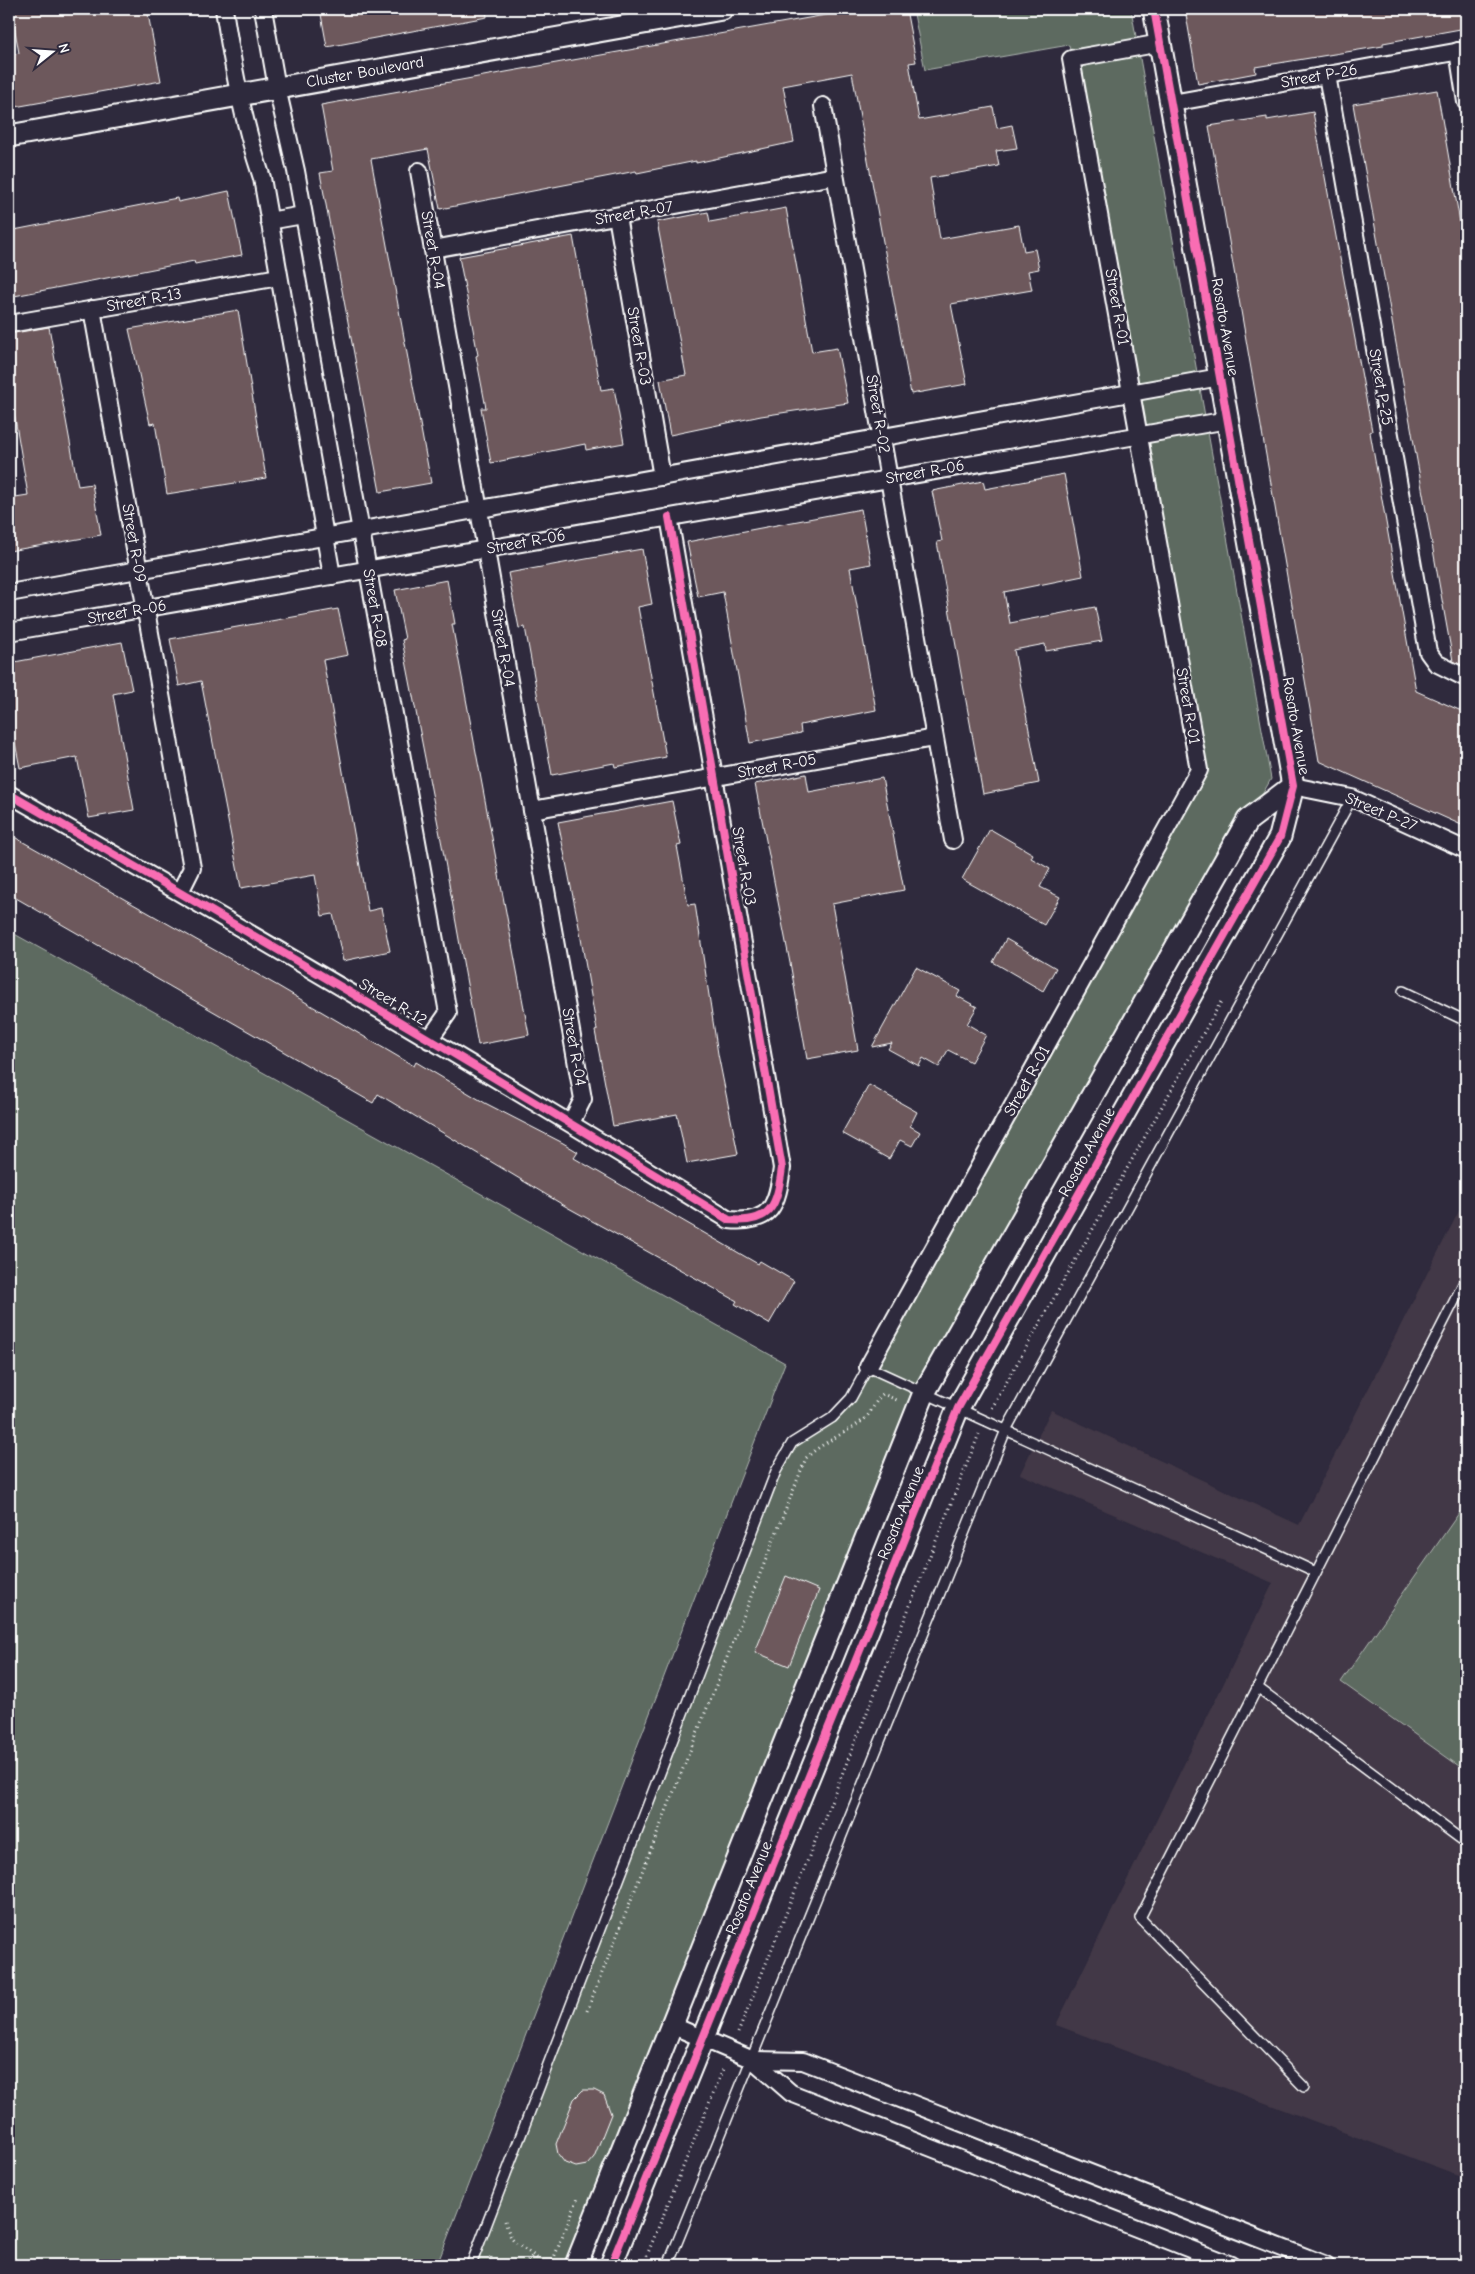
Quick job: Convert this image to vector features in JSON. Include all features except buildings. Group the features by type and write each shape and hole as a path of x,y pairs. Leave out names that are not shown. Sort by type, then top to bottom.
{"street":[{"path":"224,9 238,95 249,141 262,178 332,576"},
{"name":"Street R-08","path":"263,9 277,88 296,171 448,1013 430,1040"},
{"name":"Cluster Boulevard","path":"9,136 722,9"},
{"name":"Rosato Avenue","path":"611,2265 958,1408 1280,837 1293,786 1154,9"},
{"name":"Street R-01","path":"868,1367 1199,770 1071,59 1161,43"},
{"path":"1462,50 1466,102"},
{"name":"Street P-26","path":"1172,103 1462,50"},
{"name":"Street P-25","path":"1327,75 1428,652 1436,662 1466,678"},
{"name":"Street R-02","path":"823,106 953,840"},
{"name":"Street R-04","path":"419,171 583,1099 571,1123"},
{"name":"Street R-07","path":"433,249 835,176"},
{"path":"269,221 304,215"},
{"name":"Street R-03","path":"617,216 662,477"},
{"name":"Street R-13","path":"9,324 279,277"},
{"name":"Street R-09","path":"92,309 192,868 180,892"},
{"path":"9,593 1220,377"},
{"name":"Street R-06","path":"9,632 1228,420"},
{"name":"Street R-03","path":"669,517 782,1168 778,1197 764,1216"},
{"name":"Street R-05","path":"532,810 934,738"},
{"name":"Rosato Avenue","path":"576,2265 924,1393 1248,820 1293,786"},
{"name":"Street P-27","path":"1293,786 1352,798 1466,850"},
{"name":"Street R-12","path":"9,794 180,892 571,1123 729,1220 748,1222 764,1216"},
{"path":"671,2025 752,2060 791,2093 1231,2265"},
{"path":"752,2060 803,2060 1326,2265"}],"lane":[{"path":"668,2265 1006,1430 1352,798"},
{"path":"1404,991 1466,1021"},
{"path":"1304,2087 1140,1918 1466,1278"},
{"path":"471,2265 776,1471 792,1443 832,1418 851,1398 868,1367 1316,1572"},
{"path":"1257,1687 1466,1843"}],"path":[{"path":"584,2016 806,1458 870,1414 883,1394 899,1401"},
{"path":"502,2230 508,2212"},
{"path":"505,2221 511,2238 519,2246 534,2254 543,2265"},
{"path":"491,2265 491,2257 495,2248"},
{"path":"524,2265 534,2254"}],"shaded area":[{"path":"1462,1205 1466,1208 1466,2178 1056,2025 1273,1583 1020,1474 1051,1410 1299,1525"}],"green space":[{"path":"913,9 1131,9 1271,779 924,1393 576,2265 471,2265 776,1471 792,1443 851,1398 1199,770 1069,45 925,70"},
{"path":"9,931 785,1363 437,2265 9,2265"},
{"path":"1466,1503 1466,1771 1341,1682"}],"cycle path":[{"path":"611,2265 958,1408 1280,837 1293,786 1154,9"},
{"path":"9,794 371,1004 729,1220 755,1219 770,1209 774,1202 778,1192 782,1168 669,517"}]}
